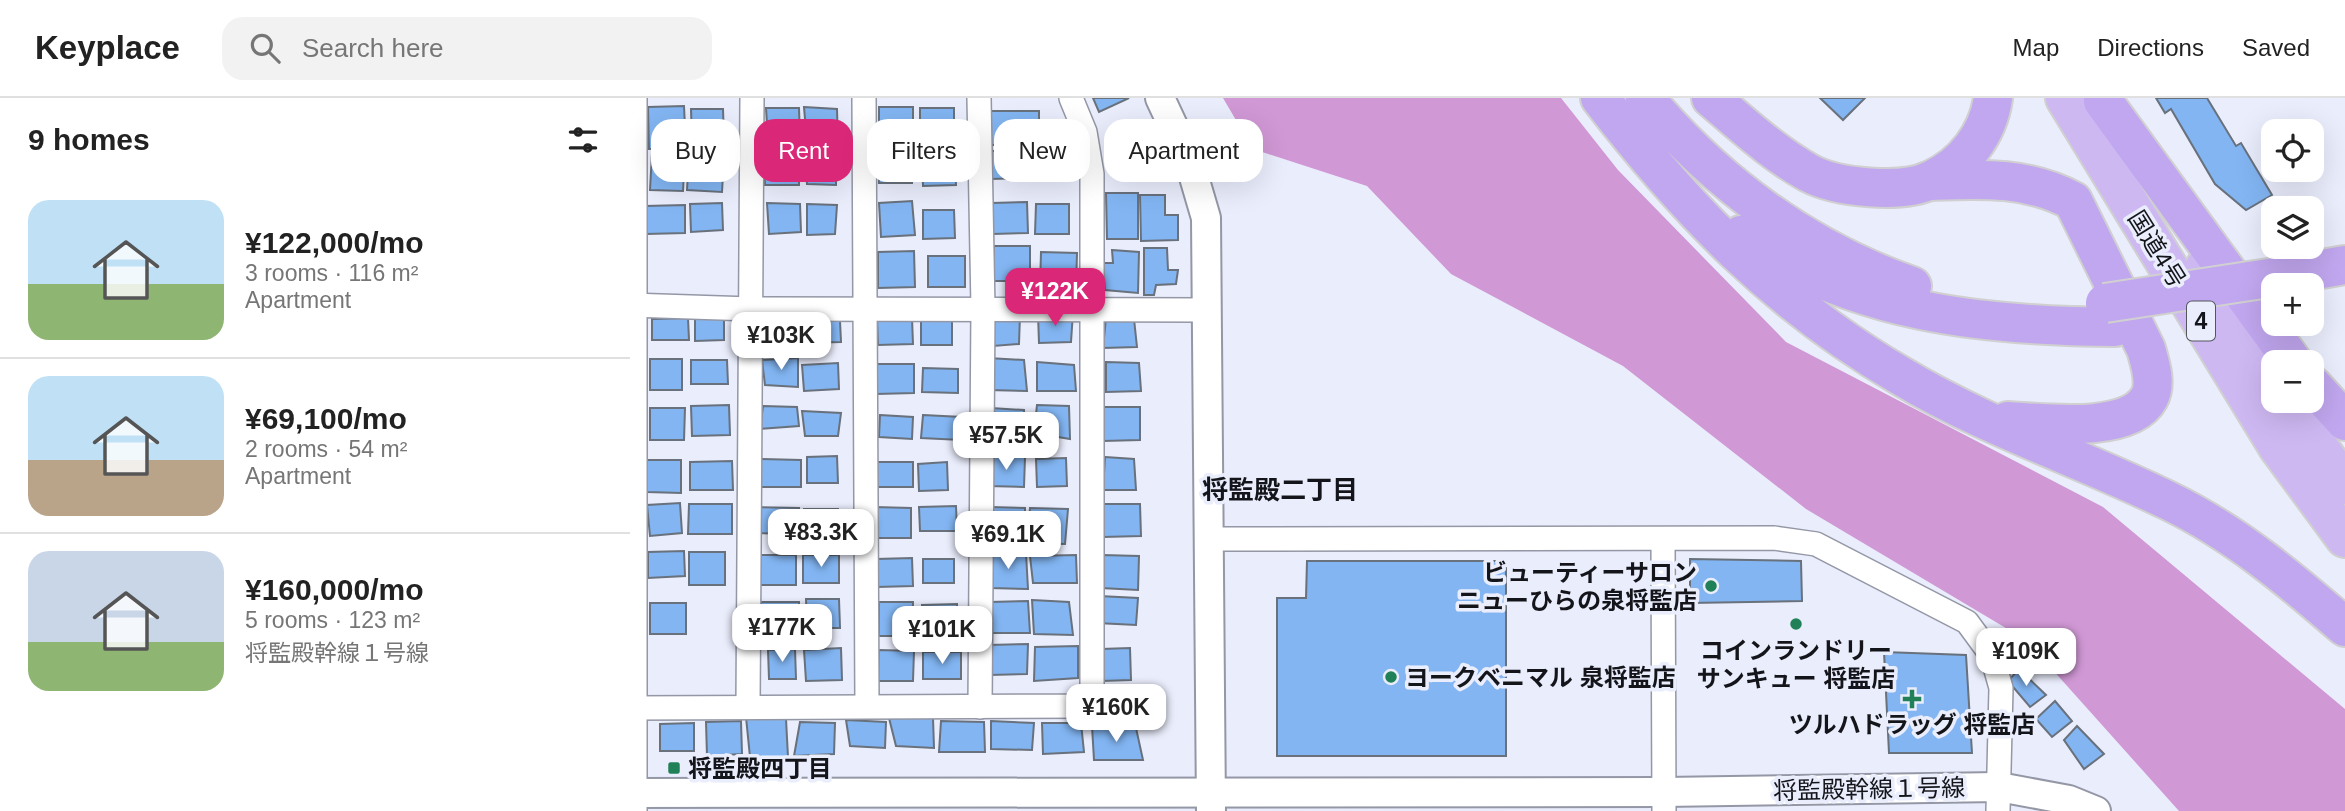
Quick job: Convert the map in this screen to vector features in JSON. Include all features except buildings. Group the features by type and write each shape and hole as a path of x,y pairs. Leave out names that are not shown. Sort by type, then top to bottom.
{"highway":[{"path":"1600,98 1727,246 1810,318 1902,377 1985,420 2172,502 2274,566 2345,627"},
{"path":"1645,98 1727,180 1820,247 1871,272 1920,289 1964,298 2110,315"},
{"path":"1711,98 1755,136 1811,174 1844,185 1883,188 1929,181 1983,179 2029,182 2052,189 2073,201 2146,349 2152,369 2151,396 2139,410 2121,418 2076,424 1985,420"},
{"path":"1929,181 1956,164 1980,139 1993,98"},
{"name":"国道4号","path":"2065,98 2278,447 2345,538"},
{"path":"2102,99 2283,350"},
{"name":"国道4号","path":"2102,99 2261,358"},
{"path":"1626,131 1702,207 1745,238 1802,271 1864,298 1962,319 2034,326 2261,295"},
{"path":"2324,275 2345,265"},
{"path":"2324,290 2345,289"},
{"path":"2324,398 2345,421"},
{"path":"2295,413 2345,485"}],"street":[{"path":"633,799 635,98"},
{"path":"748,706 752,98"},
{"path":"864,98 867,705"},
{"path":"979,98 983,308 980,708"},
{"path":"633,708 1092,706 1093,174 1085,132 1072,98"},
{"path":"1160,98 1189,160 1206,218 1211,802"},
{"path":"633,305 864,310 1206,310"},
{"path":"1209,540 1774,538 1816,544 1967,622 1992,656 2001,688 1999,799"},
{"path":"1663,540 1664,802"},
{"name":"将監殿幹線１号線","path":"633,799 1211,802 1999,799 2069,800 2096,811"}],"shaded area":[{"path":"1223,98 1561,98 1618,170 1786,342 2103,507 2345,709 2345,811 2179,811 2026,640 1806,509 1623,366 1451,274 1367,186 1263,152 1263,119 1235,119"}],"place":[{"name":"ビューティーサロン ニューひらの泉将監店","path":"1711,586"},
{"name":"コインランドリー サンキュー 将監店","path":"1796,624"},
{"name":"ヨークベニマル 泉将監店","path":"1391,677"},
{"name":"ツルハドラッグ 将監店","path":"1912,699"},
{"name":"将監殿四丁目","path":"674,768"}],"district":[{"name":"将監殿二丁目","path":"1280,490"}]}
